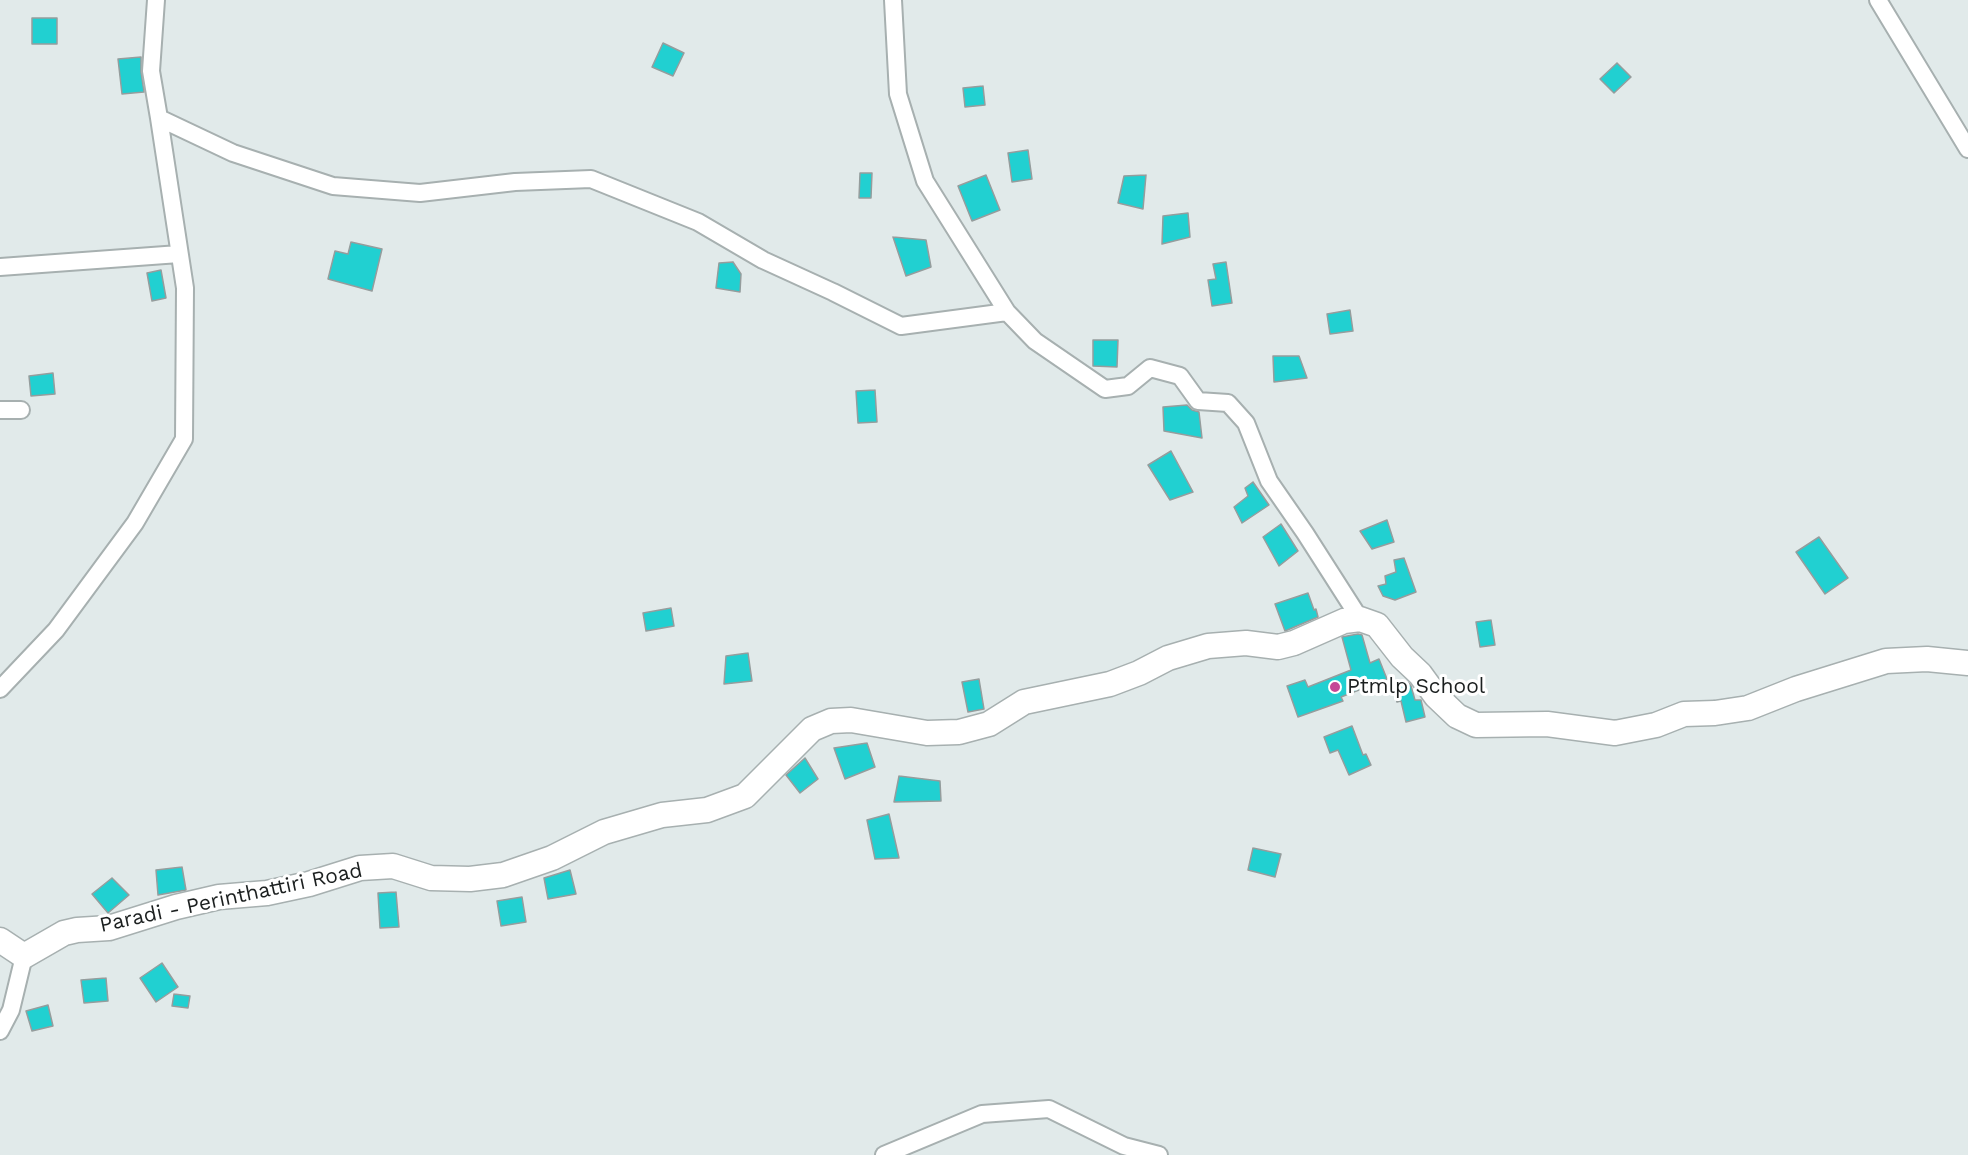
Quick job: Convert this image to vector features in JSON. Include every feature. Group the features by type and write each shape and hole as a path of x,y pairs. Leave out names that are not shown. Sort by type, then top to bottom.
{"main road":[{"path":"1360,618 1377,625 1436,696 1457,716 1476,725 1547,724 1615,733 1656,724 1684,714 1715,713 1748,708 1806,686 1886,661 1928,659 1968,663"},
{"name":"Paradi - Perinthattiri Road","path":"24,956 64,933 109,928 186,904 309,884 360,868 393,866 431,878 470,879 503,875 552,858 604,832 662,815 707,810 745,795 812,729 831,721 851,720 927,733 959,732 989,724 1024,702 1110,684 1139,673 1168,658 1208,646 1246,643 1278,647 1294,643 1344,621 1360,618"},
{"path":"0,940 24,956"}],"street":[{"path":"0,689 56,630 135,523 184,439 185,288 151,71 156,0"},
{"path":"893,0 898,94 925,181 1007,312 1035,341 1105,389 1128,386 1150,368 1180,376 1198,401 1228,404 1246,423 1269,481 1360,618"},
{"path":"1878,0 1968,149"},
{"path":"159,118 233,153 333,186 420,193 515,182 591,179 698,222 763,261 901,326 1007,312"},
{"path":"0,267 179,254"},
{"path":"0,410 21,410"},
{"path":"0,1031 11,1010 24,956"},
{"path":"884,1155 982,1114 1049,1109 1124,1146 1159,1155"}],"building":[{"path":"32,18 57,18 57,44 32,44"},
{"path":"663,43 684,53 673,76 652,67"},
{"path":"141,57 144,92 122,94 118,59"},
{"path":"1617,63 1631,77 1614,93 1600,79"},
{"path":"983,86 985,105 965,107 963,88"},
{"path":"1028,150 1032,179 1012,182 1008,153"},
{"path":"860,173 872,173 871,198 859,198"},
{"path":"986,175 1000,210 972,221 958,186"},
{"path":"1146,175 1143,209 1118,203 1124,176"},
{"path":"1188,213 1190,237 1162,244 1163,216"},
{"path":"893,237 926,240 931,267 906,276"},
{"path":"351,242 382,249 372,291 328,279 335,251 348,254"},
{"path":"733,262 741,274 740,292 716,288 719,263"},
{"path":"1226,262 1232,303 1212,306 1208,280 1216,279 1213,264"},
{"path":"161,270 166,298 152,301 147,273"},
{"path":"1350,310 1353,331 1330,334 1327,314"},
{"path":"1093,340 1118,340 1117,367 1093,366"},
{"path":"1273,356 1299,356 1307,378 1274,382"},
{"path":"53,373 55,394 31,396 29,376"},
{"path":"875,390 877,422 858,423 856,391"},
{"path":"1187,405 1199,412 1202,438 1164,431 1163,407"},
{"path":"1171,451 1193,492 1170,500 1148,465"},
{"path":"1253,482 1269,505 1242,523 1234,507 1248,496 1245,488"},
{"path":"1387,520 1394,542 1372,549 1360,531"},
{"path":"1281,524 1298,551 1279,566 1263,537"},
{"path":"1819,537 1848,578 1825,594 1796,552"},
{"path":"1404,558 1416,592 1395,600 1383,596 1378,586 1386,584 1385,576 1396,572 1394,560"},
{"path":"1308,593 1318,617 1285,631 1275,604"},
{"path":"671,608 674,626 646,631 643,613"},
{"path":"1491,620 1495,645 1480,647 1476,622"},
{"path":"1362,635 1370,663 1379,659 1387,679 1341,697 1343,701 1298,717 1287,686 1305,680 1308,687 1351,670 1342,637"},
{"path":"748,653 752,681 724,684 726,656"},
{"path":"979,679 984,709 968,712 962,682"},
{"path":"1407,681 1415,700 1421,700 1425,717 1406,722 1401,701 1397,702 1393,686"},
{"path":"1352,726 1363,755 1366,754 1371,765 1349,775 1338,750 1330,753 1324,737"},
{"path":"867,743 875,767 845,779 834,748"},
{"path":"805,758 818,779 800,793 786,775"},
{"path":"899,776 940,781 941,801 894,802"},
{"path":"889,814 899,858 875,859 867,820"},
{"path":"1253,848 1281,854 1275,877 1248,870"},
{"path":"182,867 186,890 158,895 156,870"},
{"path":"570,870 576,894 548,899 544,878"},
{"path":"112,878 129,895 108,913 92,894"},
{"path":"396,892 399,927 380,928 378,893"},
{"path":"522,897 526,922 501,926 497,901"},
{"path":"162,963 178,987 156,1002 140,978"},
{"path":"106,978 108,1001 84,1003 81,980"},
{"path":"174,994 190,996 188,1008 172,1006"},
{"path":"48,1005 53,1026 32,1031 26,1011"}],"place":[{"name":"Ptmlp School","path":"1335,687"}]}
